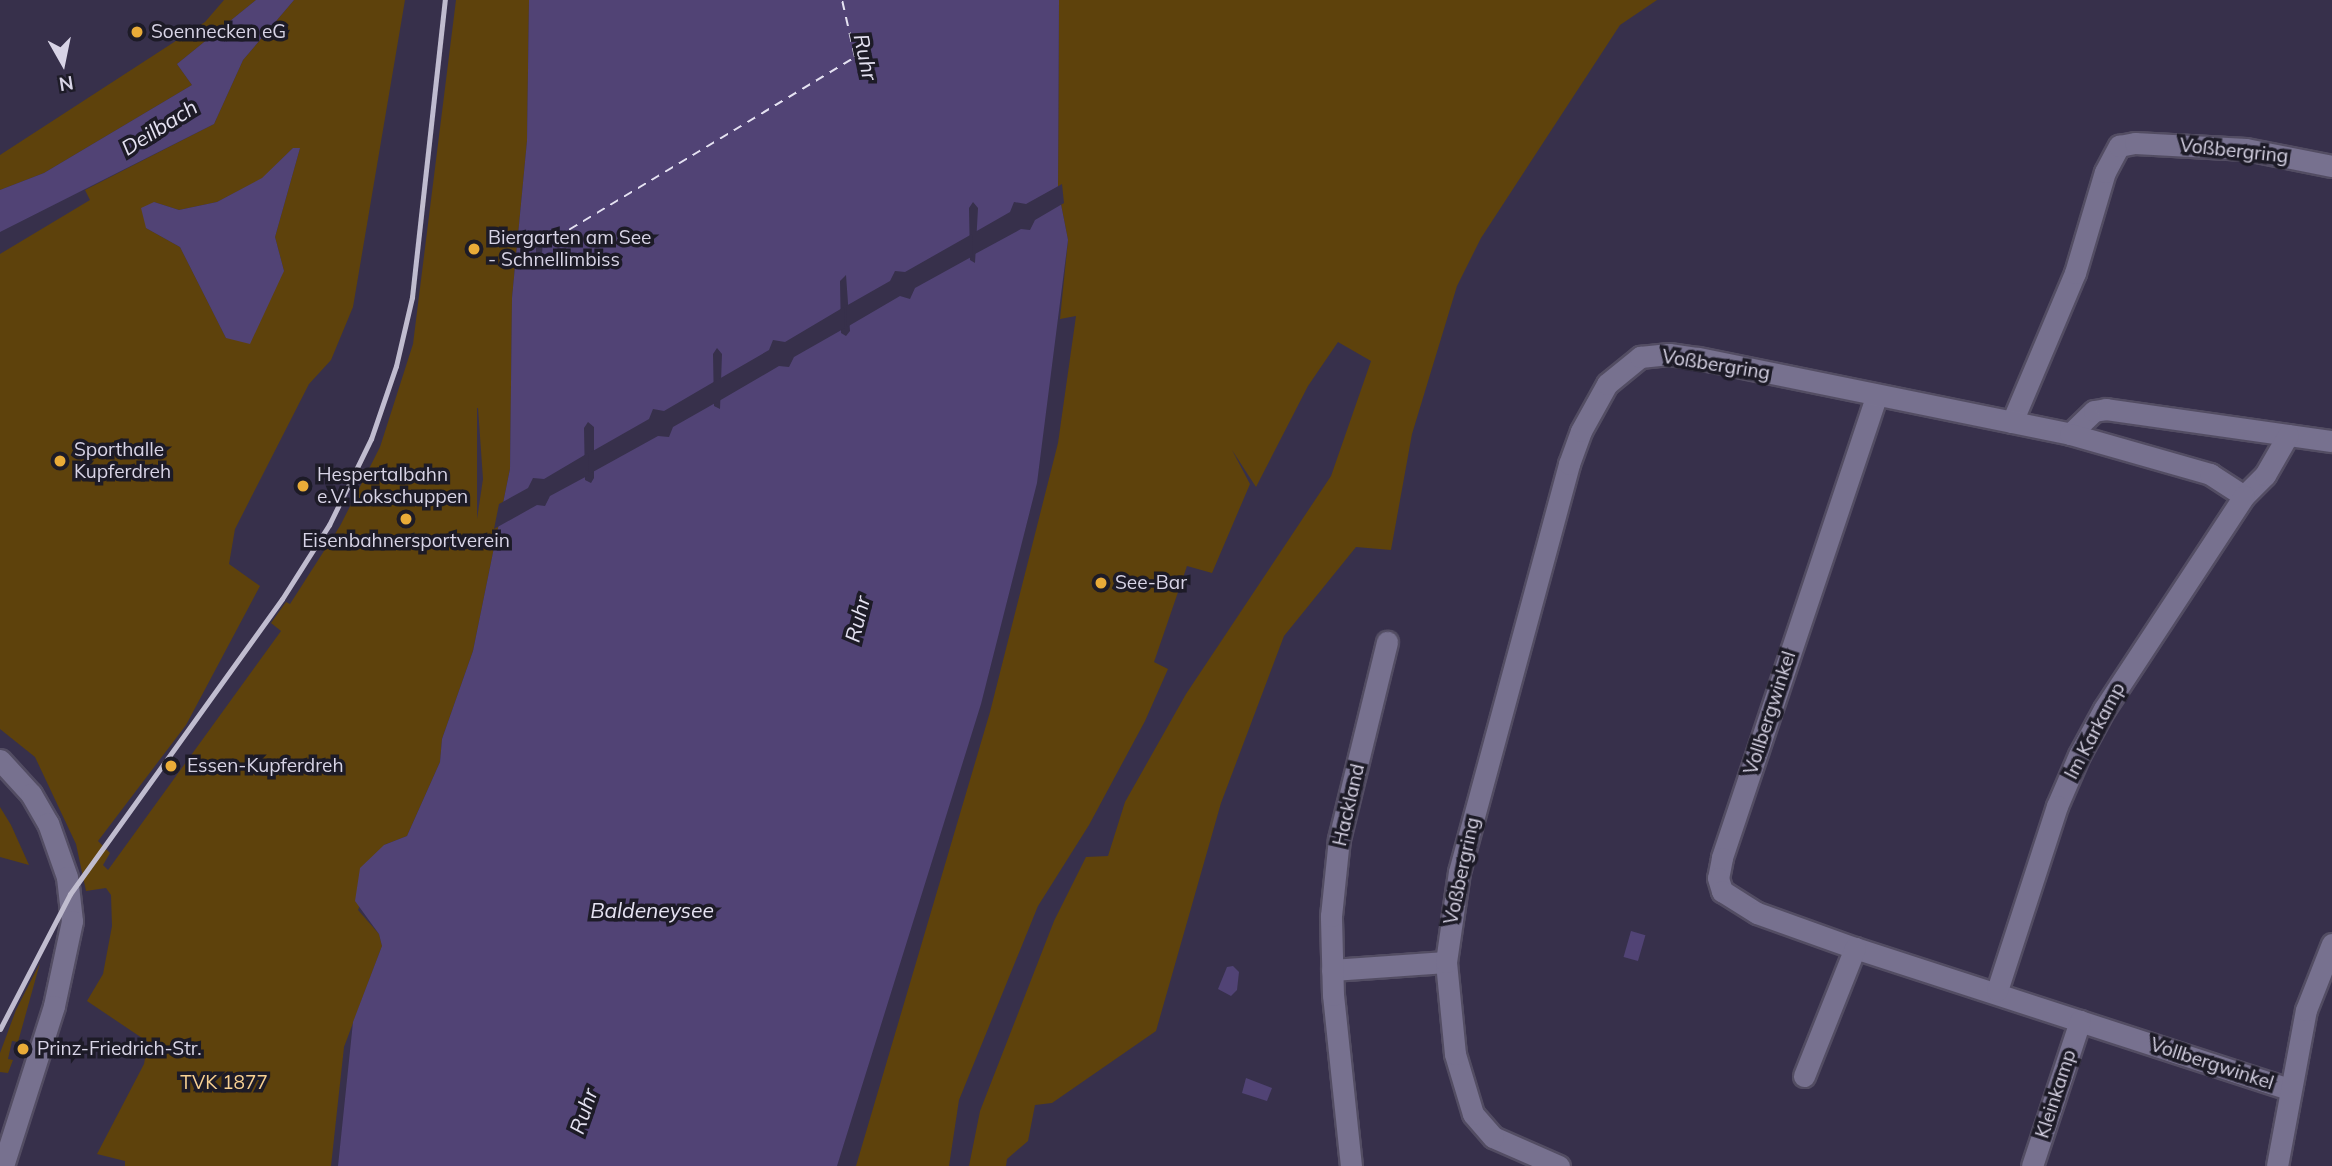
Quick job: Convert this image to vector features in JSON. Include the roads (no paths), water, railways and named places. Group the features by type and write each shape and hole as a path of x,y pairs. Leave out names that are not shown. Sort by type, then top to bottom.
{"street":[{"name":"Voßbergring","path":"1559,1166 1493,1138 1473,1114 1455,1054 1446,962 1459,872 1569,464 1580,431 1607,384 1640,357 1670,354 1875,397 2012,422 2075,273 2105,172 2119,146 2136,143 2246,149 2332,166"},
{"name":"Vollbergwinkel","path":"1875,397 1718,878 1722,891 1733,902 1854,948 1997,991 2080,1021 2290,1089"},
{"path":"2070,434 2094,411 2106,409 2332,441"},
{"path":"2012,422 2070,434 2210,474 2244,496"},
{"name":"Im Karkamp","path":"1997,991 2078,755 2104,709 2244,496 2265,475 2288,435"},
{"name":"Hackland","path":"1351,1166 1332,970 1331,916 1339,839 1387,642"},
{"path":"0,761 32,794 69,886 71,937 3,1166"},
{"path":"2277,1166 2306,1010 2332,944"},
{"path":"1804,1076 1854,948"},
{"path":"1332,970 1446,962"},
{"name":"Kleinkamp","path":"2032,1166 2080,1021"}],"water":[{"name":"Deilbach","path":"256,0 294,0 243,60 214,124 0,232 0,190 44,173 192,85 177,64"},
{"name":"Baldeneysee","path":"529,0 1059,0 1058,189 1068,240 1037,483 981,704 837,1166 338,1166 353,1022 382,946 379,934 355,901 360,868 384,845 407,836 440,762 442,739 473,651 510,469 512,298 527,141","holes":["973,202 978,208 975,263 970,260 969,208","846,275 850,331 846,336 841,333 840,281","717,348 722,354 720,409 714,406 713,354","588,422 594,427 594,478 591,483 585,480 584,428"]},
{"path":"293,148 300,148 275,237 284,271 250,344 226,338 180,247 146,228 141,208 154,202 179,210 217,202 262,178"},
{"path":"1631,931 1645,935 1638,961 1624,957"},
{"path":"1233,966 1239,972 1237,990 1231,996 1218,989 1227,967"},
{"path":"1246,1078 1272,1088 1267,1101 1242,1093"}],"railway":[{"path":"0,1029 70,894 282,599 329,525 371,439 396,366 412,297 445,0"}],"place":[{"name":"Soennecken eG","path":"137,32"},
{"name":"Biergarten am See - Schnellimbiss","path":"474,249"},
{"name":"Sporthalle Kupferdreh","path":"60,461"},
{"name":"Hespertalbahn e.V. Lokschuppen","path":"303,486"},
{"name":"Eisenbahnersportverein","path":"406,519"},
{"name":"See-Bar","path":"1101,583"},
{"name":"Essen-Kupferdreh","path":"171,766"},
{"name":"Prinz-Friedrich-Str.","path":"23,1049"}],"water label":[{"name":"Ruhr","path":"866,57"},
{"name":"Ruhr","path":"857,619"},
{"name":"Ruhr","path":"583,1111"}],"park label":[{"name":"TVK 1877","path":"224,1083"}]}
